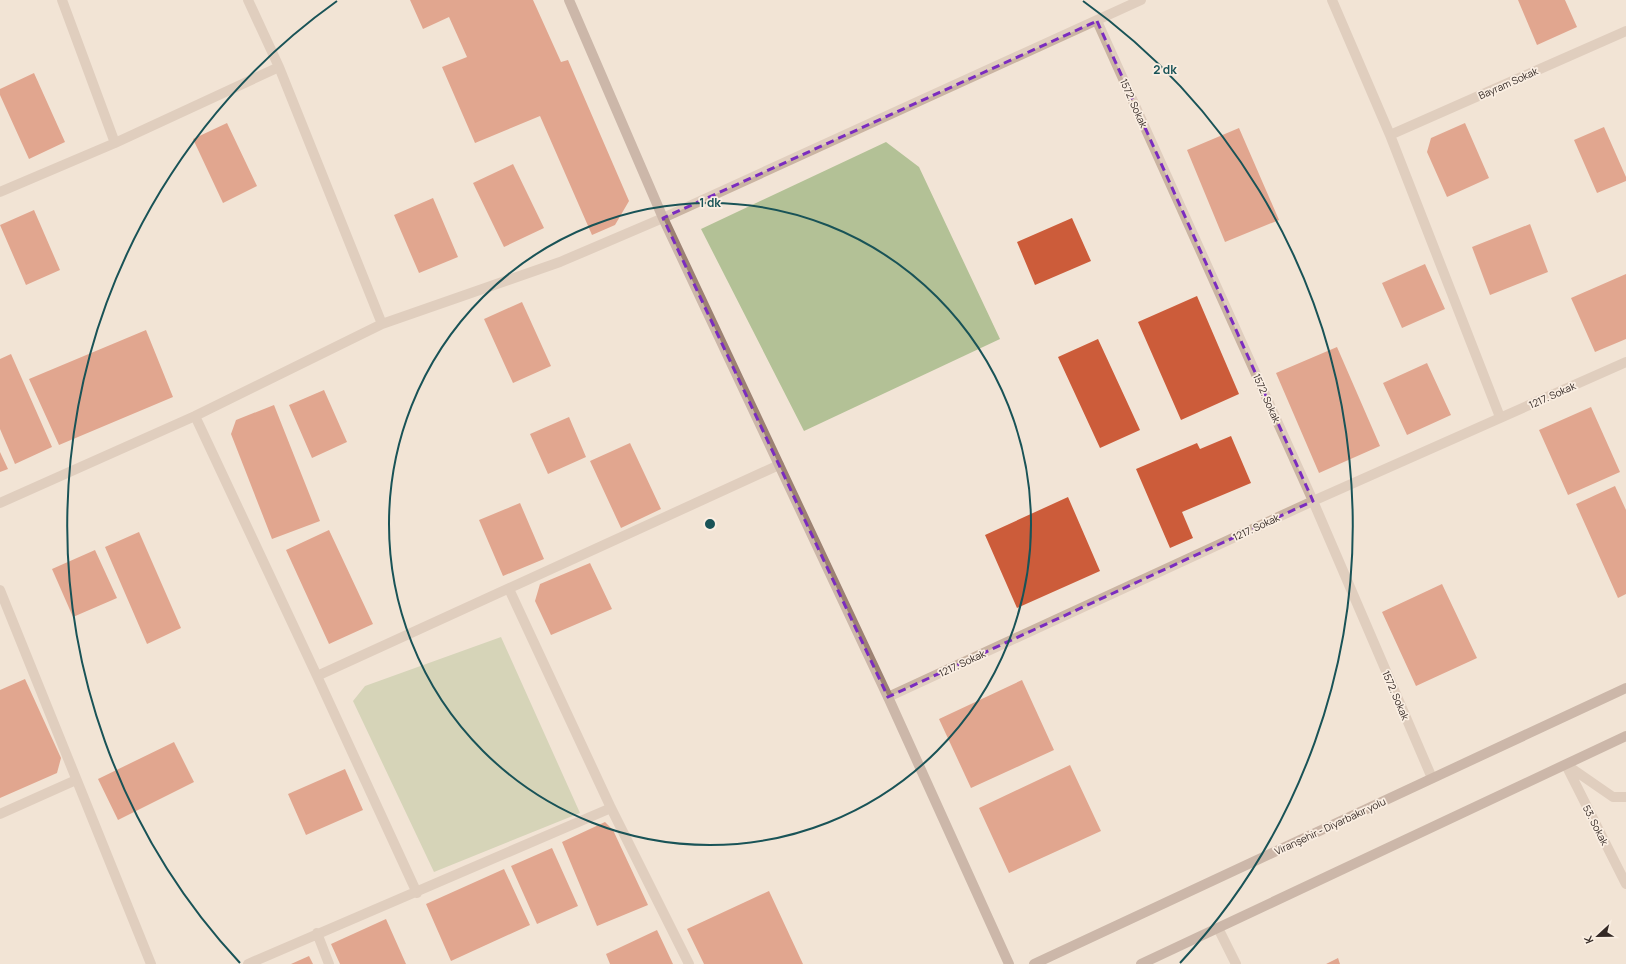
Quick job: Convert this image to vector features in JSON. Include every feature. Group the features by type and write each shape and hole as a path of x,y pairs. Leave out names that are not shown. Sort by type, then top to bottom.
{"main road":[{"path":"569,0 663,218 888,697 1009,964"},
{"name":"Viranşehir - Diyarbakır yolu","path":"1034,964 1626,688"},
{"path":"1141,964 1626,736"}],"street":[{"path":"62,0 115,143"},
{"path":"248,0 279,67 382,324"},
{"path":"0,503 195,416 382,324 560,262 663,218 1141,0"},
{"path":"1332,0 1390,135 1500,417"},
{"name":"1572. Sokak","path":"1097,21 1313,501 1432,778"},
{"name":"Bayram Sokak","path":"1390,135 1626,31"},
{"path":"0,192 115,143 279,67"},
{"name":"1217. Sokak","path":"888,697 1313,501 1626,362"},
{"path":"195,416 417,892"},
{"path":"317,676 779,465"},
{"path":"509,589 611,808 689,964"},
{"path":"0,590 151,964"},
{"path":"1566,765 1613,797 1626,797"},
{"name":"53. Sokak","path":"1566,765 1626,884"},
{"path":"0,814 76,780"},
{"path":"248,964 316,933 417,892 611,808"},
{"path":"1218,928 1236,964"},
{"path":"316,933 329,964"}],"highlighted area":[{"path":"1097,21 1313,501 888,697 663,218"}],"green space":[{"path":"886,142 919,167 1000,339 804,431 701,229"},
{"path":"501,637 580,813 434,872 353,701 365,686"}],"building":[{"path":"410,0 533,0 561,62 568,60 629,201 615,225 592,235 540,116 475,143 442,67 467,57 449,17 423,29"},
{"path":"1518,0 1565,0 1577,27 1537,45"},
{"path":"34,73 65,142 29,159 0,95 0,89"},
{"path":"227,123 257,186 223,203 193,139"},
{"path":"1465,123 1489,178 1447,197 1427,152 1431,138"},
{"path":"1604,127 1626,177 1626,181 1597,193 1574,140"},
{"path":"1239,128 1279,220 1225,242 1187,150"},
{"path":"513,164 544,228 504,247 473,183"},
{"path":"433,198 458,257 419,273 394,215"},
{"path":"34,210 60,270 26,285 0,225"},
{"path":"1072,218 1091,261 1035,285 1017,242"},
{"path":"1530,224 1548,272 1490,295 1472,247"},
{"path":"1425,264 1445,309 1402,328 1382,283"},
{"path":"1626,274 1626,339 1595,352 1571,298"},
{"path":"1197,296 1239,394 1181,420 1138,322"},
{"path":"522,302 551,366 513,383 484,319"},
{"path":"146,330 173,397 59,445 29,379"},
{"path":"1098,339 1140,430 1100,448 1058,357"},
{"path":"1337,347 1380,446 1319,473 1276,373"},
{"path":"11,354 52,447 15,464 0,429 0,359"},
{"path":"1427,363 1451,415 1407,435 1383,383"},
{"path":"324,390 347,442 312,458 289,405"},
{"path":"274,405 320,521 272,539 231,434 236,420"},
{"path":"1591,407 1620,472 1568,495 1539,430"},
{"path":"569,417 586,457 548,474 530,434"},
{"path":"1231,436 1251,483 1182,512 1193,538 1170,548 1136,469 1197,443 1200,449"},
{"path":"630,443 661,509 621,528 590,461"},
{"path":"0,452 8,469 0,472"},
{"path":"1615,486 1626,510 1626,594 1618,598 1576,504"},
{"path":"1068,497 1100,571 1017,608 985,535"},
{"path":"520,503 544,559 503,576 479,520"},
{"path":"329,530 373,624 329,644 286,550"},
{"path":"139,532 181,628 147,644 105,547"},
{"path":"95,550 117,598 73,617 52,569"},
{"path":"590,563 612,609 551,635 535,601 540,584"},
{"path":"1442,584 1477,658 1416,686 1382,612"},
{"path":"25,679 61,758 57,773 0,798 0,690"},
{"path":"1022,680 1054,750 971,788 939,719"},
{"path":"174,742 194,782 118,820 98,779"},
{"path":"1070,765 1101,831 1009,873 979,808"},
{"path":"345,769 363,810 306,835 288,794"},
{"path":"605,822 613,830 648,905 597,926 562,842"},
{"path":"552,848 578,906 537,924 511,866"},
{"path":"504,869 530,925 451,961 426,904"},
{"path":"769,891 803,964 704,964 687,929"},
{"path":"386,919 406,964 340,964 331,944"},
{"path":"657,930 673,964 610,964 606,954"},
{"path":"309,956 313,964 291,964"},
{"path":"1338,958 1340,964 1326,964"}]}
